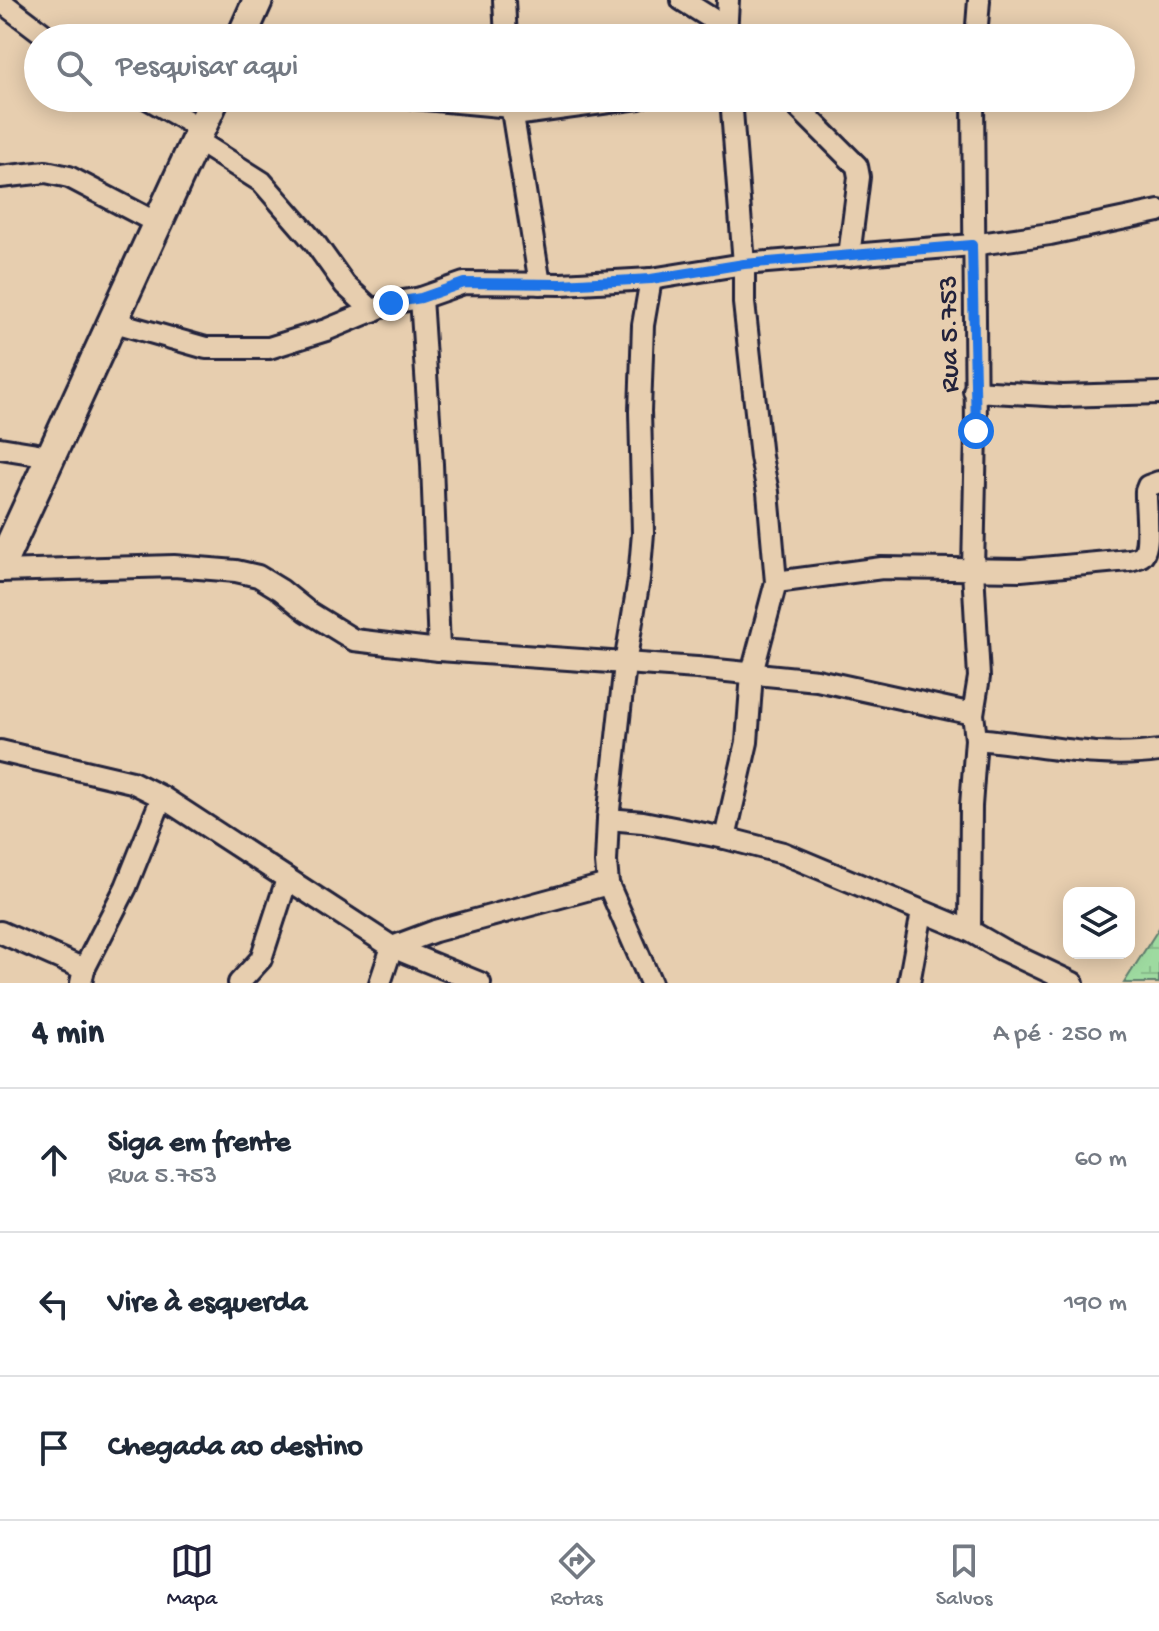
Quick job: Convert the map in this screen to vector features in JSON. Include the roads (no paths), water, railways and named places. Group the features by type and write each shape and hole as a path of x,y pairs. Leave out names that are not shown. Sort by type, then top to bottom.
{"main road":[{"path":"247,24 258,0"},
{"path":"0,569 209,112"}],"street":[{"path":"504,0 505,24"},
{"path":"682,0 715,24"},
{"path":"728,0 729,24"},
{"path":"977,24 979,0"},
{"path":"0,1 30,24"},
{"path":"167,112 262,182 315,243 345,285 373,311"},
{"path":"513,112 540,284"},
{"path":"725,838 747,742 752,673 776,582 744,303 744,264 732,112"},
{"path":"803,112 857,166 859,177 849,256"},
{"name":"Rua 5.753","path":"970,931 971,806 976,739 973,714 979,677 973,570 976,431 973,112"},
{"path":"0,177 46,172 69,177 157,223"},
{"path":"111,321 206,348 269,348 326,330 391,303 421,298 464,283 540,284 651,279 744,264 972,245 1050,234 1159,211"},
{"path":"651,279 643,325 640,411 643,533 608,819 608,884 651,983"},
{"path":"421,298 432,464 439,650"},
{"path":"974,391 1063,396 1159,393"},
{"path":"0,448 50,456"},
{"path":"776,582 882,568 1021,570 1141,557 1147,543 1146,491 1148,486 1159,482"},
{"path":"0,569 174,566 236,571 258,576 354,640 439,650 752,673 855,687 973,714"},
{"path":"976,739 1085,753 1122,755 1159,751"},
{"path":"0,751 132,782 162,797 392,947 480,983"},
{"path":"0,932 83,976 126,887 162,797"},
{"path":"608,819 643,822 783,853 970,931 1073,983"},
{"path":"239,983 261,959 287,879"},
{"path":"392,947 435,931 608,884"},
{"path":"909,983 922,912"},
{"path":"380,983 392,947"}]}
